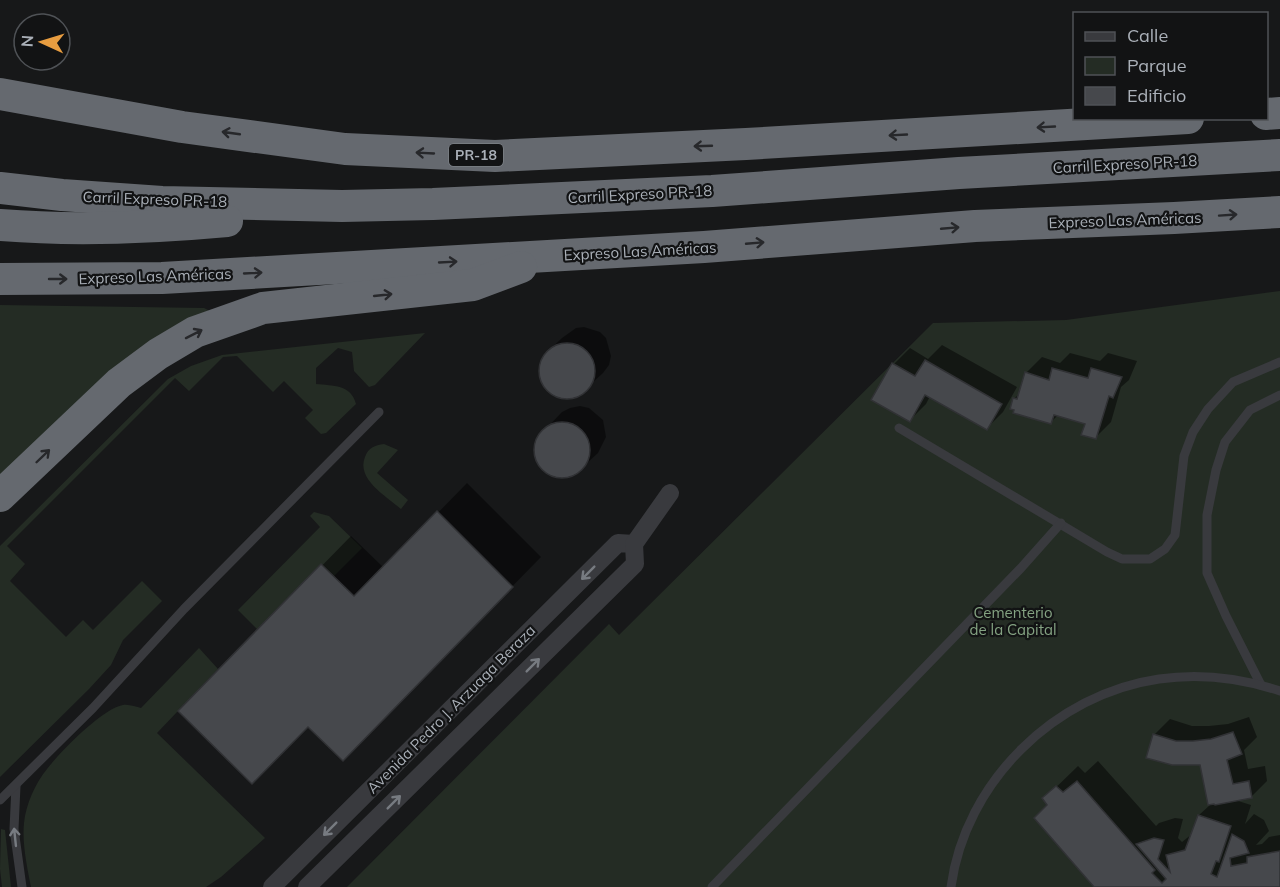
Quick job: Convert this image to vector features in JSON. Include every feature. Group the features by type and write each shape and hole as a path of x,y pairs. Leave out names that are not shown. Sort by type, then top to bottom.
{"highway":[{"name":"PR-18","path":"0,94 182,127 345,149 495,156 758,144 1155,120"},
{"name":"Carril Expreso PR-18","path":"0,188 162,202 342,206 433,204 712,191 959,173 1280,155"},
{"path":"0,225 140,228 279,216 342,206"},
{"name":"Expreso Las Américas","path":"0,279 162,278 704,247 975,226 1280,212"},
{"path":"0,496 119,383 158,354 195,332 263,308 473,285 550,256"}],"street":[{"name":"Avenida Pedro J. Arzuaga Beraza","path":"307,887 318,859 366,811 635,564 634,544 670,493"},
{"name":"Avenida Pedro J. Arzuaga Beraza","path":"272,887 318,859 618,543 634,544"}],"lane":[{"path":"899,428 1107,552 1122,559 1150,558 1165,549 1175,535 1184,456 1193,432 1208,409 1233,382 1280,362"},
{"path":"1261,685 1207,573 1207,514 1216,470 1225,442 1250,410 1280,395"},
{"path":"0,800 93,708 184,609 379,412"},
{"path":"712,887 1021,568 1061,523"},
{"path":"951,887 966,833 990,787 1023,747 1063,715 1109,692 1159,679 1210,676 1261,685 1280,691"},
{"path":"16,786 14,829 22,887"}],"green space":[{"name":"Cementerio de la Capital","path":"1280,291 1280,887 347,887 609,624 619,635 933,323 1066,320"},
{"path":"0,305 204,308 210,311 0,484"},
{"path":"425,333 375,385 369,387 354,371 352,352 338,348 316,368 316,384 346,389 354,397 356,404 326,433 321,434 305,418 313,410 284,381 273,392 237,356 223,357 189,391 175,378 7,546 25,564 10,581 66,637 83,620 93,630 142,581 162,601 123,640 111,665 89,689 0,777 0,546 168,379 191,366 222,355"},
{"path":"384,444 398,450 377,473 408,500 401,509 368,480 365,473 363,465 368,451"},
{"path":"314,512 329,516 362,548 334,576 321,564 257,629 238,610 320,527 310,516"},
{"path":"199,648 218,669 157,733 265,838 221,877 206,887 31,887 24,847 24,823 29,802 43,775 71,742 105,714 123,705 141,708"},
{"path":"1,829 5,830 11,887 2,887"}],"building":[{"path":"561,343 573,343 583,347 591,355 595,371 591,387 583,395 573,399 561,399 551,395 543,387 539,377 539,365 543,355 551,347"},
{"path":"925,360 1002,404 987,430 925,395 910,422 871,400 892,363 915,376"},
{"path":"1052,368 1088,378 1091,368 1122,377 1113,398 1109,396 1096,439 1081,435 1085,424 1054,415 1051,424 1013,413 1014,410 1010,409 1013,398 1017,399 1025,372 1049,380"},
{"path":"556,422 568,422 578,426 586,434 590,450 586,466 578,474 568,478 556,478 546,474 538,466 534,456 534,444 538,434 546,426"},
{"path":"437,511 513,587 343,761 308,727 252,784 178,711 321,564 354,596"},
{"path":"1233,732 1242,754 1227,760 1233,784 1249,781 1252,798 1208,805 1200,765 1172,765 1146,758 1153,734 1176,741 1193,741 1211,739"},
{"path":"1077,781 1155,870 1152,873 1162,883 1166,879 1136,844 1154,838 1164,840 1158,859 1170,872 1166,855 1185,850 1198,815 1231,826 1219,862 1216,861 1211,874 1217,877 1232,834 1244,841 1249,853 1230,858 1231,866 1247,863 1247,857 1280,851 1280,887 1094,887 1034,818 1047,805 1042,798 1056,786 1063,792"}]}
